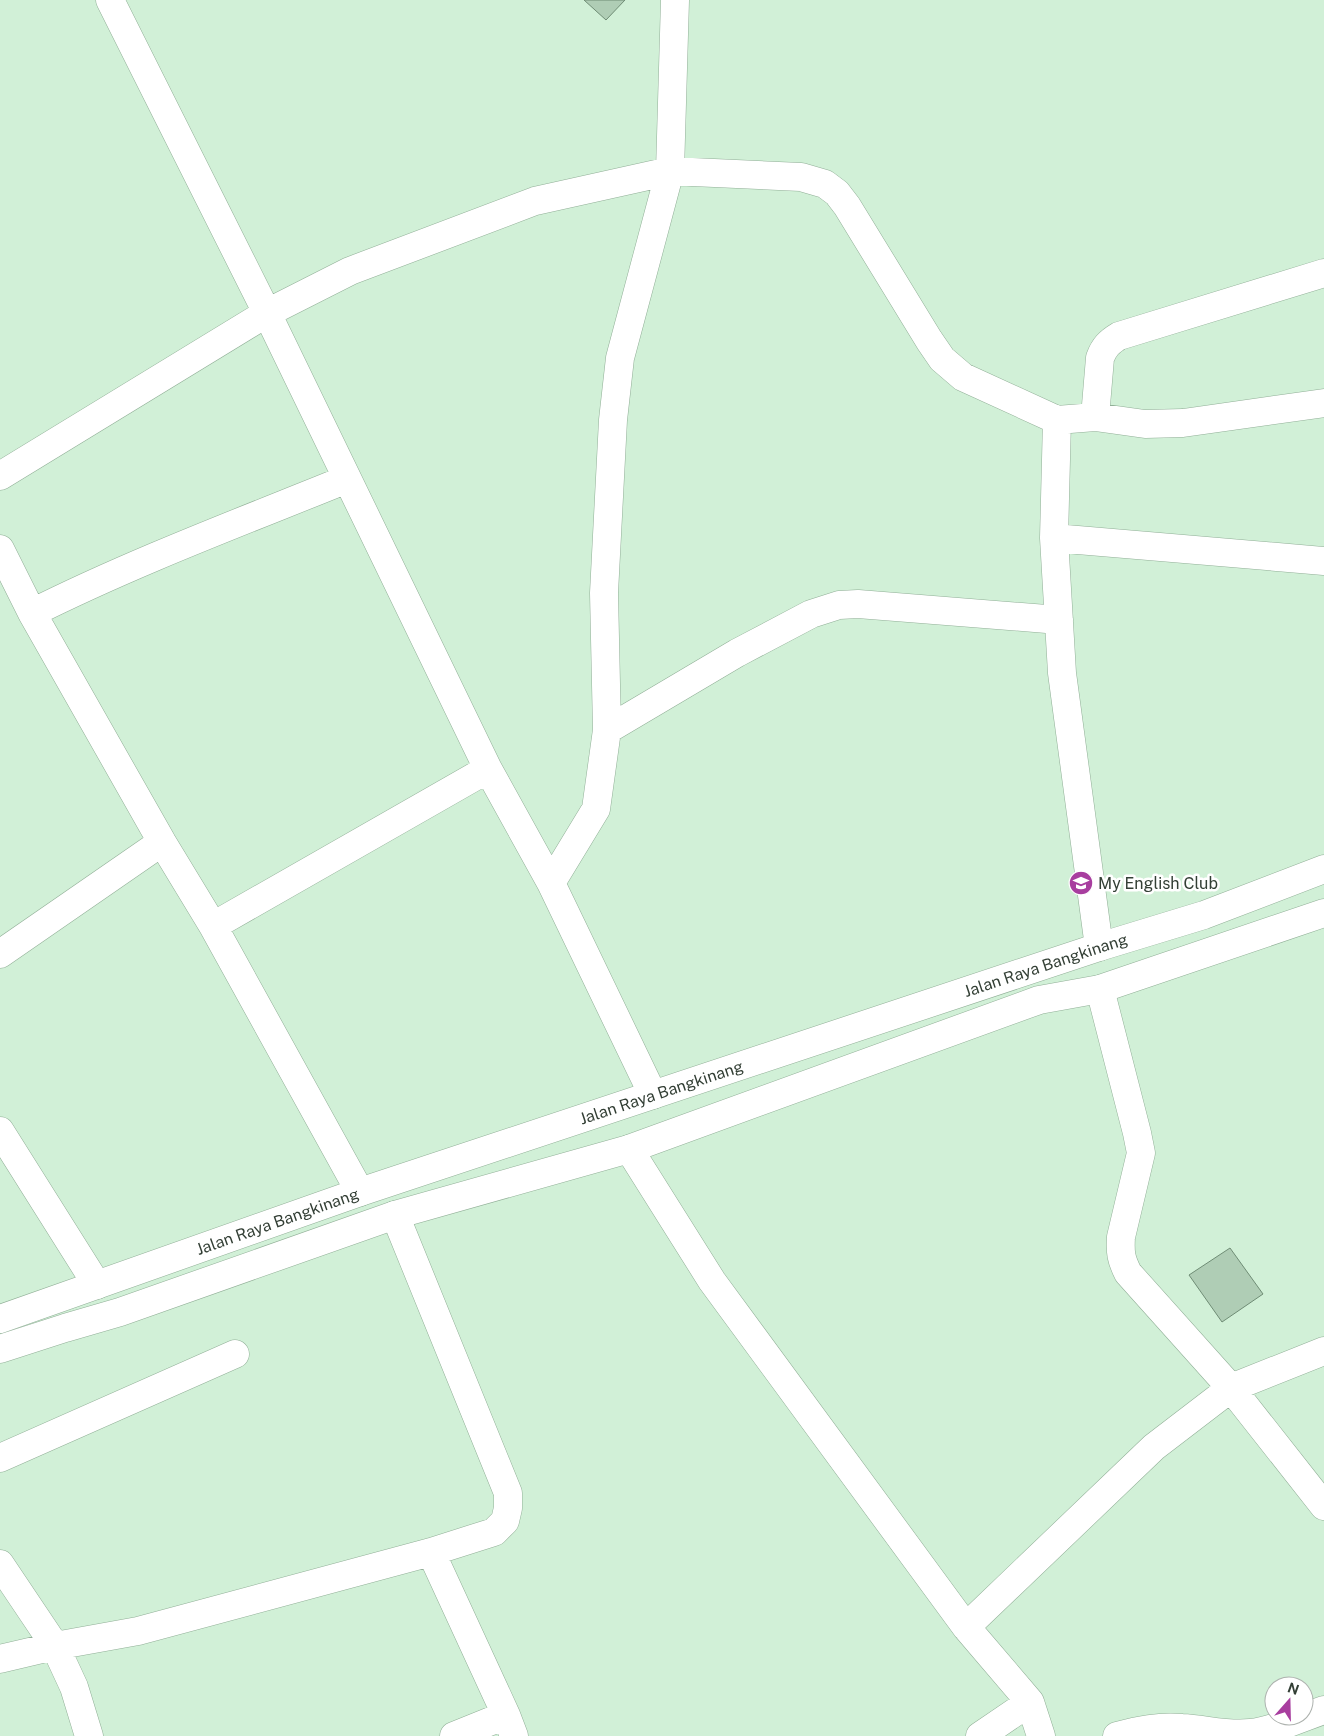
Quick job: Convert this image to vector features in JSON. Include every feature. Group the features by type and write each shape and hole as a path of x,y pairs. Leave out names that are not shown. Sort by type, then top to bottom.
{"main road":[{"path":"110,0 267,313 488,769 551,883 653,1095"},
{"path":"551,883 596,809 607,730 604,593 613,420 620,358 670,171 676,0"},
{"path":"0,476 267,313 350,271 535,201 670,171 801,177 825,184 837,193 847,206 942,359 963,378 1057,420 1095,417 1145,424 1183,423 1324,403"},
{"path":"1095,417 1100,358 1109,341 1119,336 1324,273"},
{"path":"1057,420 1054,538 1062,674 1099,947"},
{"path":"32,613 83,587 347,479"},
{"path":"1054,538 1324,561"},
{"path":"0,549 32,613 162,842 213,926 360,1192"},
{"path":"607,730 737,653 811,614 832,606 858,604 1058,620"},
{"path":"213,926 488,769"},
{"path":"0,954 162,842"},
{"name":"Jalan Raya Bangkinang","path":"0,1319 360,1192 1099,947 1204,915 1324,869"},
{"name":"Jalan Raya Bangkinang","path":"0,1349 120,1312 395,1215 628,1149 1040,1000 1100,989 1324,913"},
{"path":"1100,989 1141,1153 1121,1237 1120,1251 1122,1261 1128,1273 1231,1388 1324,1506"},
{"path":"0,1131 97,1285"},
{"path":"628,1149 712,1281 966,1627 1030,1702 1040,1736"},
{"path":"0,1659 55,1646 138,1631 432,1552 494,1532 505,1521 508,1508 508,1493 395,1215"},
{"path":"966,1627 1154,1447 1231,1388 1324,1351"},
{"path":"0,1458 235,1354"},
{"path":"432,1552 510,1725 454,1736"},
{"path":"0,1564 55,1646 74,1687 90,1736"},
{"path":"980,1736 1030,1702"},
{"path":"1117,1736 1144,1729 1163,1727 1230,1734 1252,1733 1324,1710"}],"building":[{"path":"584,0 625,0 606,20"},
{"path":"1230,1248 1263,1294 1222,1322 1189,1275"}],"place":[{"name":"My English Club","path":"1081,883"}]}
